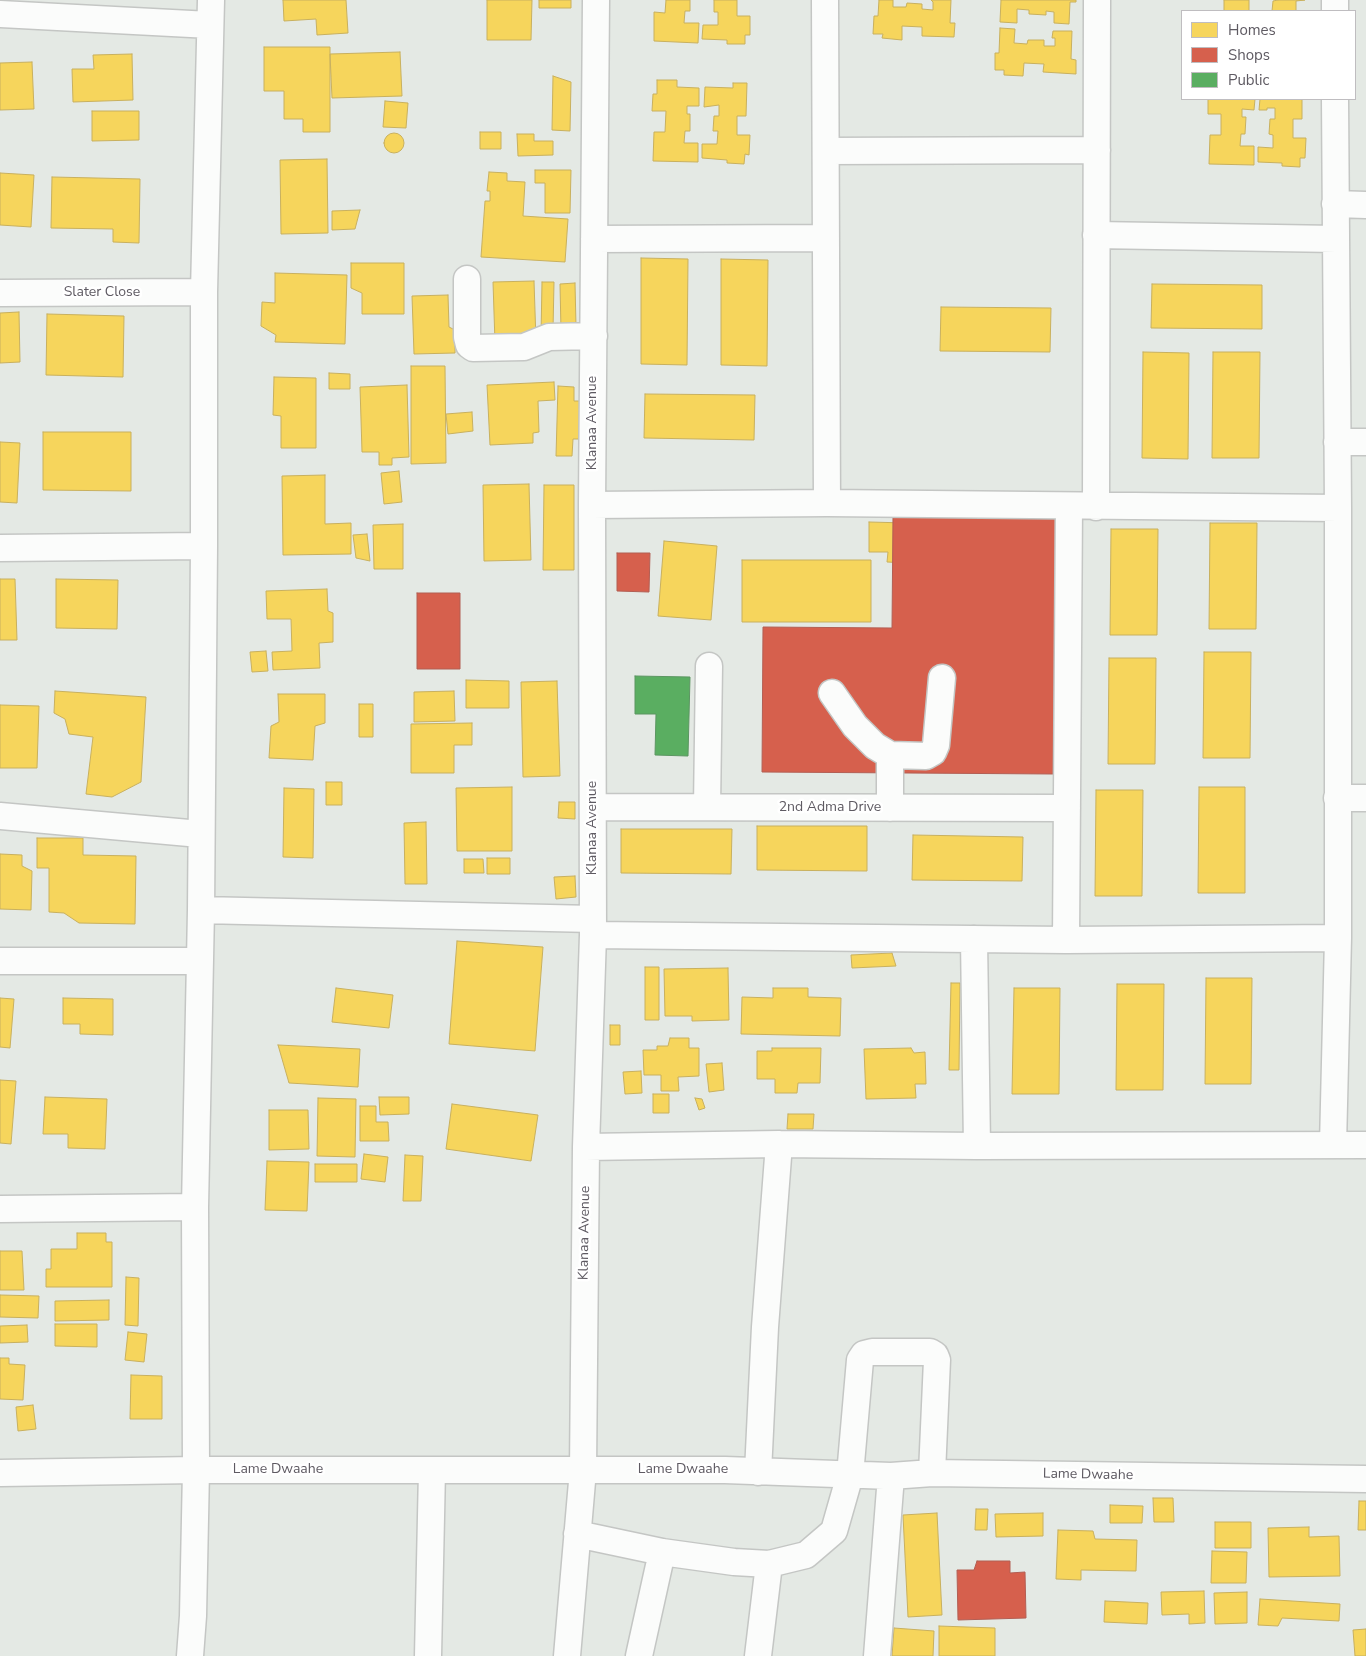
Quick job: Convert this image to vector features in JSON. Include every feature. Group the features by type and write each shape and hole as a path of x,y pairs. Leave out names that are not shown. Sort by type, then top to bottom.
{"street":[{"name":"Klanaa Avenue","path":"567,1656 583,1470 586,1147 593,927 592,505 596,0"},
{"path":"825,0 827,503"},
{"path":"1096,506 1097,0"},
{"path":"0,14 210,12 204,292 201,910 195,1206 196,1470 193,1616 190,1656"},
{"path":"1333,1145 1338,938 1338,508 1335,100"},
{"path":"826,151 1097,150"},
{"path":"1335,204 1366,204"},
{"path":"1096,235 1336,239"},
{"path":"594,239 826,238"},
{"path":"467,279 468,337 469,345 473,348 524,347 549,337 594,336"},
{"name":"Slater Close","path":"0,293 204,292"},
{"path":"1337,442 1366,442"},
{"path":"592,505 827,503 1338,508"},
{"path":"1066,940 1069,506"},
{"path":"0,548 204,546"},
{"path":"707,807 709,666"},
{"path":"832,693 855,726 875,746 890,755 926,756 932,752 936,745 942,678"},
{"path":"890,755 890,808"},
{"path":"1337,798 1366,798"},
{"name":"2nd Adma Drive","path":"593,807 1067,808"},
{"path":"0,816 200,834"},
{"path":"201,910 593,927 974,939 1338,938"},
{"path":"974,939 977,1146"},
{"path":"0,961 200,961"},
{"path":"758,1472 765,1327 778,1144"},
{"path":"586,1147 778,1144 977,1146 1366,1145"},
{"path":"0,1209 195,1206"},
{"path":"577,1534 662,1552 734,1562 770,1564 806,1555 834,1531 850,1475 860,1360 864,1354 872,1352 930,1352 935,1355 937,1360 932,1473"},
{"name":"Lame Dwaahe","path":"0,1473 196,1470 583,1470 891,1476 932,1473 1366,1479"},
{"path":"428,1656 432,1470"},
{"path":"878,1656 891,1476"},
{"path":"639,1656 662,1552"},
{"path":"758,1656 770,1564"}],"building: Homes":[{"path":"283,0 346,0 348,33 317,35 316,19 284,21"},
{"path":"487,0 532,0 531,40 487,40"},
{"path":"539,0 571,0 571,8 539,8"},
{"path":"666,0 690,0 690,11 685,11 684,23 699,23 698,43 654,41 654,12 665,13"},
{"path":"714,0 737,0 737,16 750,16 750,35 745,35 745,44 727,44 727,40 702,39 703,25 718,25 718,12 714,12"},
{"path":"879,0 893,0 893,7 906,7 907,3 922,4 922,9 933,10 933,2 931,0 951,0 950,23 955,23 954,37 922,36 922,27 902,26 902,40 882,38 883,34 873,34 874,16 878,16"},
{"path":"1001,0 1076,0 1076,2 1070,2 1069,24 1054,23 1054,12 1046,11 1046,15 1029,14 1029,10 1017,9 1017,23 1000,22"},
{"path":"1224,0 1249,0 1249,10 1224,10"},
{"path":"1305,0 1296,1 1296,10 1272,10 1273,1"},
{"path":"1000,28 1015,29 1014,43 1027,44 1028,40 1044,40 1044,46 1055,46 1055,38 1052,38 1053,31 1072,31 1071,59 1076,60 1076,74 1043,72 1044,64 1024,63 1023,76 1004,75 1004,70 995,70 995,53 999,53"},
{"path":"264,47 330,47 330,132 303,132 303,119 284,119 284,91 264,91"},
{"path":"400,52 402,96 332,98 330,54"},
{"path":"132,54 133,100 73,102 72,69 94,69 93,55"},
{"path":"32,62 34,109 0,110 0,63"},
{"path":"553,76 571,82 570,131 552,130"},
{"path":"657,80 677,80 677,87 699,88 699,106 687,106 687,114 690,114 690,131 685,131 684,143 698,143 698,162 653,161 654,132 665,132 666,111 652,111 653,94 657,94"},
{"path":"733,83 747,83 746,116 737,116 737,135 750,135 749,155 745,154 744,164 727,163 727,160 702,158 702,144 717,144 718,131 713,131 714,116 719,116 719,105 704,107 705,87 733,88"},
{"path":"1208,100 1255,100 1254,110 1242,109 1242,117 1246,117 1245,134 1241,134 1240,146 1254,146 1254,165 1209,164 1210,135 1221,135 1221,114 1208,114"},
{"path":"1260,100 1302,100 1302,119 1293,119 1293,138 1306,138 1305,158 1300,158 1300,167 1282,166 1282,163 1258,162 1258,147 1273,148 1273,135 1269,134 1270,119 1275,119 1275,108 1259,110"},
{"path":"385,101 408,103 406,128 383,127"},
{"path":"92,111 139,111 139,140 92,141"},
{"path":"480,132 501,132 501,149 480,149"},
{"path":"394,133 401,136 404,143 401,150 394,153 387,150 384,143 387,136"},
{"path":"517,134 534,134 534,141 553,141 553,155 518,156"},
{"path":"327,159 328,233 281,234 280,160"},
{"path":"535,170 571,170 570,213 545,213 545,183 535,183"},
{"path":"489,172 507,173 507,181 525,182 523,216 568,219 565,262 481,257 485,201 490,201 490,191 487,191"},
{"path":"0,173 34,175 31,227 0,225"},
{"path":"52,177 140,179 139,243 113,242 113,229 51,228"},
{"path":"360,210 355,229 332,230 332,211"},
{"path":"641,258 688,259 687,365 641,364"},
{"path":"721,259 768,260 767,366 721,365"},
{"path":"351,263 404,263 404,314 362,314 362,293 351,288"},
{"path":"275,273 347,275 345,344 275,342 276,335 261,326 262,302 275,303"},
{"path":"534,281 536,341 495,343 493,282"},
{"path":"542,282 554,282 553,330 541,336"},
{"path":"575,283 576,326 561,331 560,284"},
{"path":"1152,284 1262,285 1262,329 1151,328"},
{"path":"448,295 449,327 455,330 455,353 414,354 412,296"},
{"path":"941,307 1051,308 1050,352 940,351"},
{"path":"19,312 20,362 0,363 0,313"},
{"path":"47,314 124,316 123,377 46,375"},
{"path":"1143,352 1189,353 1188,459 1142,458"},
{"path":"1213,352 1260,352 1259,458 1212,458"},
{"path":"411,366 445,366 446,463 411,464"},
{"path":"329,373 350,374 350,389 329,389"},
{"path":"274,377 316,378 316,448 281,448 281,416 273,415"},
{"path":"554,382 555,400 538,401 539,432 533,433 533,443 490,445 487,385"},
{"path":"407,385 409,457 392,458 392,465 379,465 379,452 362,452 360,387"},
{"path":"558,386 574,387 574,401 583,401 582,439 573,439 572,456 556,456"},
{"path":"645,394 755,395 754,440 644,438"},
{"path":"472,412 473,431 448,434 446,414"},
{"path":"43,432 131,432 131,491 43,490"},
{"path":"0,442 20,443 17,503 0,502"},
{"path":"399,471 402,502 384,504 381,473"},
{"path":"325,475 325,524 351,523 351,554 283,555 282,476"},
{"path":"529,484 531,560 484,561 483,485"},
{"path":"544,485 574,485 574,570 543,570"},
{"path":"931,521 932,563 912,564 911,526 916,522"},
{"path":"869,522 907,523 907,563 887,562 888,552 869,552"},
{"path":"1210,523 1257,523 1256,629 1209,629"},
{"path":"403,524 403,569 374,569 373,525"},
{"path":"1028,527 1029,564 969,566 968,528"},
{"path":"1111,529 1158,529 1157,635 1110,635"},
{"path":"367,534 370,561 356,558 353,535"},
{"path":"664,541 717,546 711,620 658,616"},
{"path":"742,560 871,560 871,622 742,622"},
{"path":"945,573 946,596 928,597 927,574"},
{"path":"994,575 994,595 950,596 949,576"},
{"path":"0,579 15,579 17,640 0,640"},
{"path":"56,579 118,580 117,629 56,628"},
{"path":"327,589 328,611 333,613 333,642 319,643 320,668 273,670 272,652 292,651 291,619 267,619 266,591"},
{"path":"1010,594 1035,594 1035,612 1010,612"},
{"path":"1037,618 1041,667 1021,668 1018,619"},
{"path":"776,629 866,629 866,661 805,661 805,744 861,744 861,769 776,769"},
{"path":"266,651 268,671 252,672 250,652"},
{"path":"1204,652 1251,652 1250,758 1203,758"},
{"path":"942,658 943,668 920,670 919,660"},
{"path":"1109,658 1156,658 1155,764 1108,764"},
{"path":"875,677 920,678 919,714 874,713"},
{"path":"466,680 509,681 509,708 466,708"},
{"path":"557,681 560,776 523,777 521,682"},
{"path":"55,691 146,697 141,782 112,797 86,794 93,737 69,734 65,719 54,713"},
{"path":"454,691 455,721 414,722 414,692"},
{"path":"278,694 325,694 325,723 315,726 313,760 269,758 271,726 279,722"},
{"path":"359,704 373,704 373,737 359,737"},
{"path":"0,705 39,706 37,768 0,768"},
{"path":"472,723 472,745 454,745 454,773 411,773 411,724"},
{"path":"1027,743 1045,743 1045,753 1027,753"},
{"path":"326,782 342,782 342,805 326,805"},
{"path":"512,787 512,851 457,851 456,788"},
{"path":"1199,787 1245,787 1245,893 1198,893"},
{"path":"284,788 314,789 313,858 283,857"},
{"path":"1096,790 1143,790 1142,896 1095,896"},
{"path":"559,802 575,802 575,819 558,818"},
{"path":"426,822 427,884 405,884 404,823"},
{"path":"757,826 867,826 867,871 757,870"},
{"path":"621,829 732,829 731,874 621,873"},
{"path":"913,835 1023,837 1022,881 912,880"},
{"path":"37,838 83,838 83,855 136,856 135,924 79,923 64,913 49,912 49,868 37,868"},
{"path":"0,854 22,855 22,866 32,871 31,910 0,909"},
{"path":"487,858 510,858 510,874 487,874"},
{"path":"464,859 483,859 484,873 464,873"},
{"path":"575,876 576,897 556,899 554,877"},
{"path":"457,941 543,947 535,1051 449,1044"},
{"path":"892,953 896,966 852,968 851,955"},
{"path":"645,967 659,967 659,1020 645,1020"},
{"path":"728,968 729,1020 692,1021 692,1016 665,1016 664,969"},
{"path":"1206,978 1252,978 1251,1084 1205,1084"},
{"path":"951,983 960,983 959,1070 949,1070"},
{"path":"1117,984 1164,984 1163,1090 1116,1090"},
{"path":"336,988 393,995 389,1028 332,1022"},
{"path":"773,988 808,988 808,997 841,998 840,1036 741,1034 742,997 773,998"},
{"path":"1014,988 1060,988 1059,1094 1012,1094"},
{"path":"0,998 14,999 10,1048 0,1047"},
{"path":"63,998 113,999 113,1035 80,1034 80,1024 63,1024"},
{"path":"610,1025 620,1025 620,1045 610,1045"},
{"path":"670,1038 689,1038 689,1048 699,1048 699,1076 678,1077 679,1091 661,1091 661,1075 644,1075 643,1050 657,1050 657,1046 668,1046"},
{"path":"278,1045 360,1049 358,1087 289,1083"},
{"path":"772,1048 821,1048 820,1083 798,1083 797,1093 775,1093 775,1079 757,1079 757,1051 772,1051"},
{"path":"911,1048 914,1053 925,1052 926,1084 915,1084 916,1098 866,1099 864,1049"},
{"path":"722,1063 724,1090 709,1092 706,1064"},
{"path":"641,1071 642,1093 625,1094 623,1072"},
{"path":"0,1080 16,1081 11,1144 0,1143"},
{"path":"653,1094 669,1094 669,1113 653,1113"},
{"path":"45,1097 107,1099 105,1149 68,1148 68,1134 43,1134"},
{"path":"379,1097 409,1097 409,1114 380,1115"},
{"path":"318,1098 356,1099 355,1157 317,1156"},
{"path":"695,1098 702,1099 705,1108 699,1110"},
{"path":"452,1104 538,1115 531,1161 446,1149"},
{"path":"360,1106 376,1106 376,1122 388,1122 389,1141 360,1141"},
{"path":"269,1110 308,1110 309,1149 269,1150"},
{"path":"788,1114 814,1114 813,1129 787,1129"},
{"path":"364,1154 388,1157 385,1182 361,1179"},
{"path":"405,1155 423,1156 421,1201 403,1201"},
{"path":"267,1161 309,1162 307,1211 265,1210"},
{"path":"315,1164 357,1164 357,1182 315,1182"},
{"path":"77,1233 106,1233 106,1242 112,1242 112,1287 46,1287 46,1269 51,1269 51,1249 77,1249"},
{"path":"0,1251 22,1251 24,1290 0,1290"},
{"path":"126,1277 139,1278 138,1326 125,1325"},
{"path":"0,1295 39,1296 38,1318 0,1317"},
{"path":"109,1300 109,1320 55,1321 55,1301"},
{"path":"55,1324 97,1324 97,1347 55,1346"},
{"path":"27,1325 28,1342 0,1343 0,1326"},
{"path":"128,1332 147,1334 144,1362 125,1360"},
{"path":"0,1358 9,1358 9,1364 25,1365 23,1400 0,1399"},
{"path":"131,1375 162,1376 162,1419 130,1419"},
{"path":"33,1405 36,1429 18,1431 16,1407"},
{"path":"1153,1498 1173,1498 1174,1522 1154,1522"},
{"path":"1359,1501 1366,1501 1366,1530 1358,1530"},
{"path":"1110,1505 1143,1506 1142,1523 1110,1523"},
{"path":"976,1509 988,1509 987,1530 975,1530"},
{"path":"937,1513 942,1615 908,1617 903,1515"},
{"path":"1043,1513 1043,1536 996,1537 995,1514"},
{"path":"1215,1522 1251,1522 1251,1548 1215,1548"},
{"path":"1309,1527 1309,1537 1339,1536 1340,1576 1269,1577 1268,1528"},
{"path":"1058,1530 1093,1531 1095,1539 1137,1540 1136,1571 1081,1570 1081,1580 1056,1579"},
{"path":"1212,1551 1247,1552 1246,1583 1211,1583"},
{"path":"1204,1591 1205,1623 1189,1624 1189,1614 1162,1615 1161,1592"},
{"path":"1247,1592 1247,1623 1215,1624 1214,1593"},
{"path":"1260,1599 1340,1604 1339,1621 1282,1618 1278,1626 1258,1625"},
{"path":"1105,1601 1148,1603 1147,1624 1104,1622"},
{"path":"939,1626 995,1628 995,1656 939,1656"},
{"path":"894,1628 934,1631 933,1656 892,1656"},
{"path":"1366,1629 1366,1656 1355,1656 1353,1630"}],"building: Shops":[{"path":"893,517 1056,519 1053,774 762,772 763,627 892,628"},
{"path":"617,553 650,553 649,592 617,591"},
{"path":"417,593 460,593 460,669 417,669"},
{"path":"977,1561 1010,1561 1010,1573 1025,1572 1026,1618 958,1620 957,1570 974,1570"}],"building: Public":[{"path":"635,676 690,677 688,756 655,755 656,714 635,714"}]}
